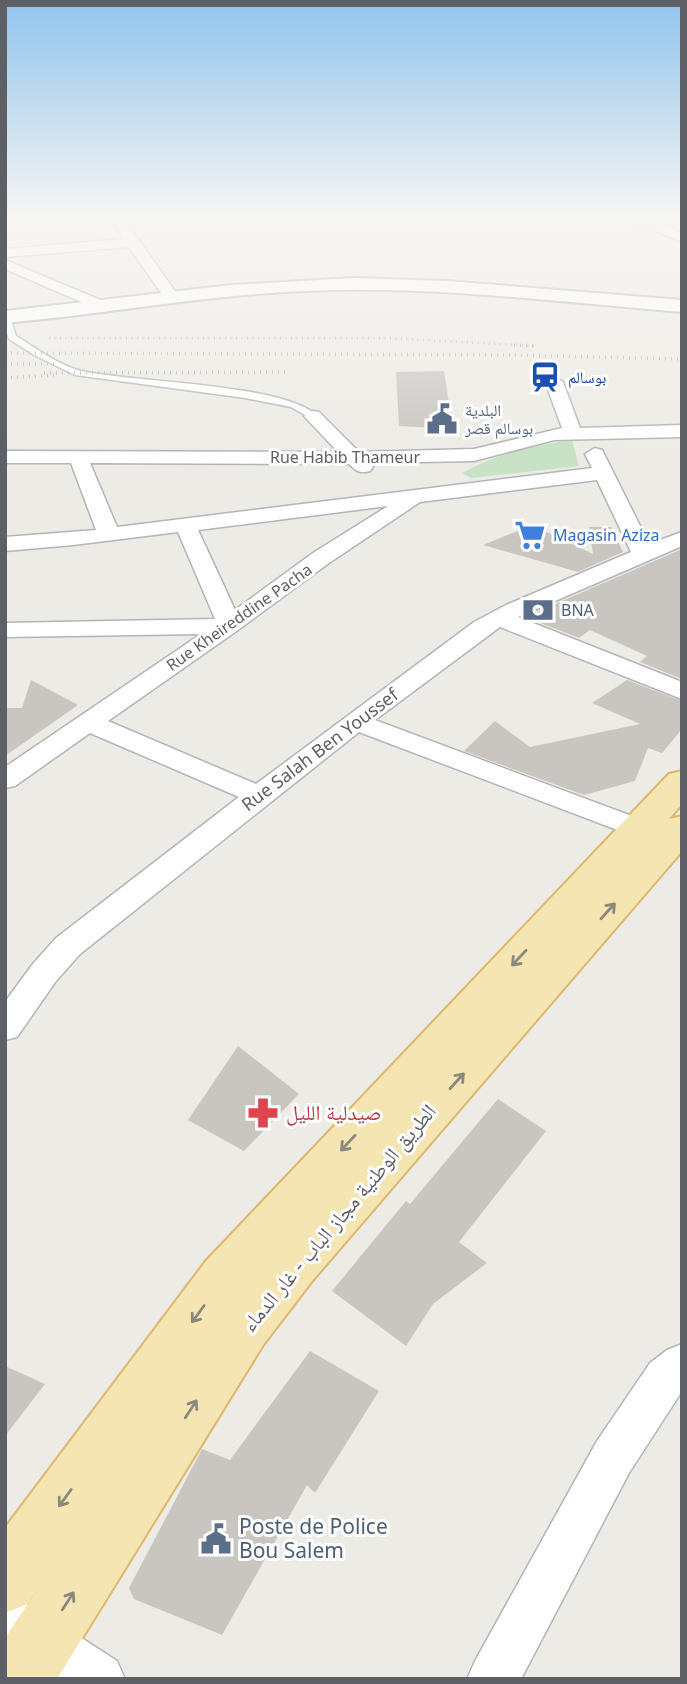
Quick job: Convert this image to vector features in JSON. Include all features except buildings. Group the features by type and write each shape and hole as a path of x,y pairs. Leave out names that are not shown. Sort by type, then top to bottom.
{"main road":[{"name":"الطريق الوطنية مجاز الباب - غار الدماء","path":"22,1646 243,1328 293,1265 669,833 682,782"},
{"name":"الطريق الوطنية مجاز الباب - غار الدماء","path":"5,1581 225,1277 669,833"}],"street":[{"path":"83,298 105,307"},
{"path":"5,308 12,317 167,298"},
{"path":"563,298 682,306"},
{"path":"554,382 643,554"},
{"path":"313,416 355,458 390,499"},
{"name":"Rue Habib Thameur","path":"5,457 355,458 474,455 538,437 580,433 682,431"},
{"name":"Rue Kheireddine Pacha","path":"5,780 321,558 474,455"},
{"path":"78,457 109,535"},
{"path":"5,544 109,535 602,473"},
{"path":"5,630 229,625 185,525"},
{"name":"Rue Salah Ben Youssef","path":"5,1028 44,973 68,946 259,795 498,618 682,538"},
{"path":"498,618 682,691"},
{"path":"87,722 259,795"},
{"path":"356,722 669,833"},
{"path":"493,1679 613,1457 666,1377 682,1364"},
{"path":"22,1646 99,1679"}],"lane":[{"path":"12,317 12,337 78,373 143,379 245,395 294,405 313,416"}],"green space":[{"path":"572,440 579,466 471,478 462,473 515,451"}],"railway":[{"path":"49,338 386,338 536,346 514,345"},
{"path":"5,353 513,355 682,359"},
{"path":"5,364 59,364"},
{"path":"44,373 286,372"},
{"path":"5,378 55,375"}],"place":[{"name":"بوسالم","path":"545,377"},
{"name":"البلدية بوسالم قصر","path":"442,419"},
{"name":"Magasin Aziza","path":"530,535"},
{"name":"BNA","path":"538,610"},
{"name":"صيدلية الليل","path":"263,1113"},
{"name":"Poste de Police Bou Salem","path":"216,1539"}]}
